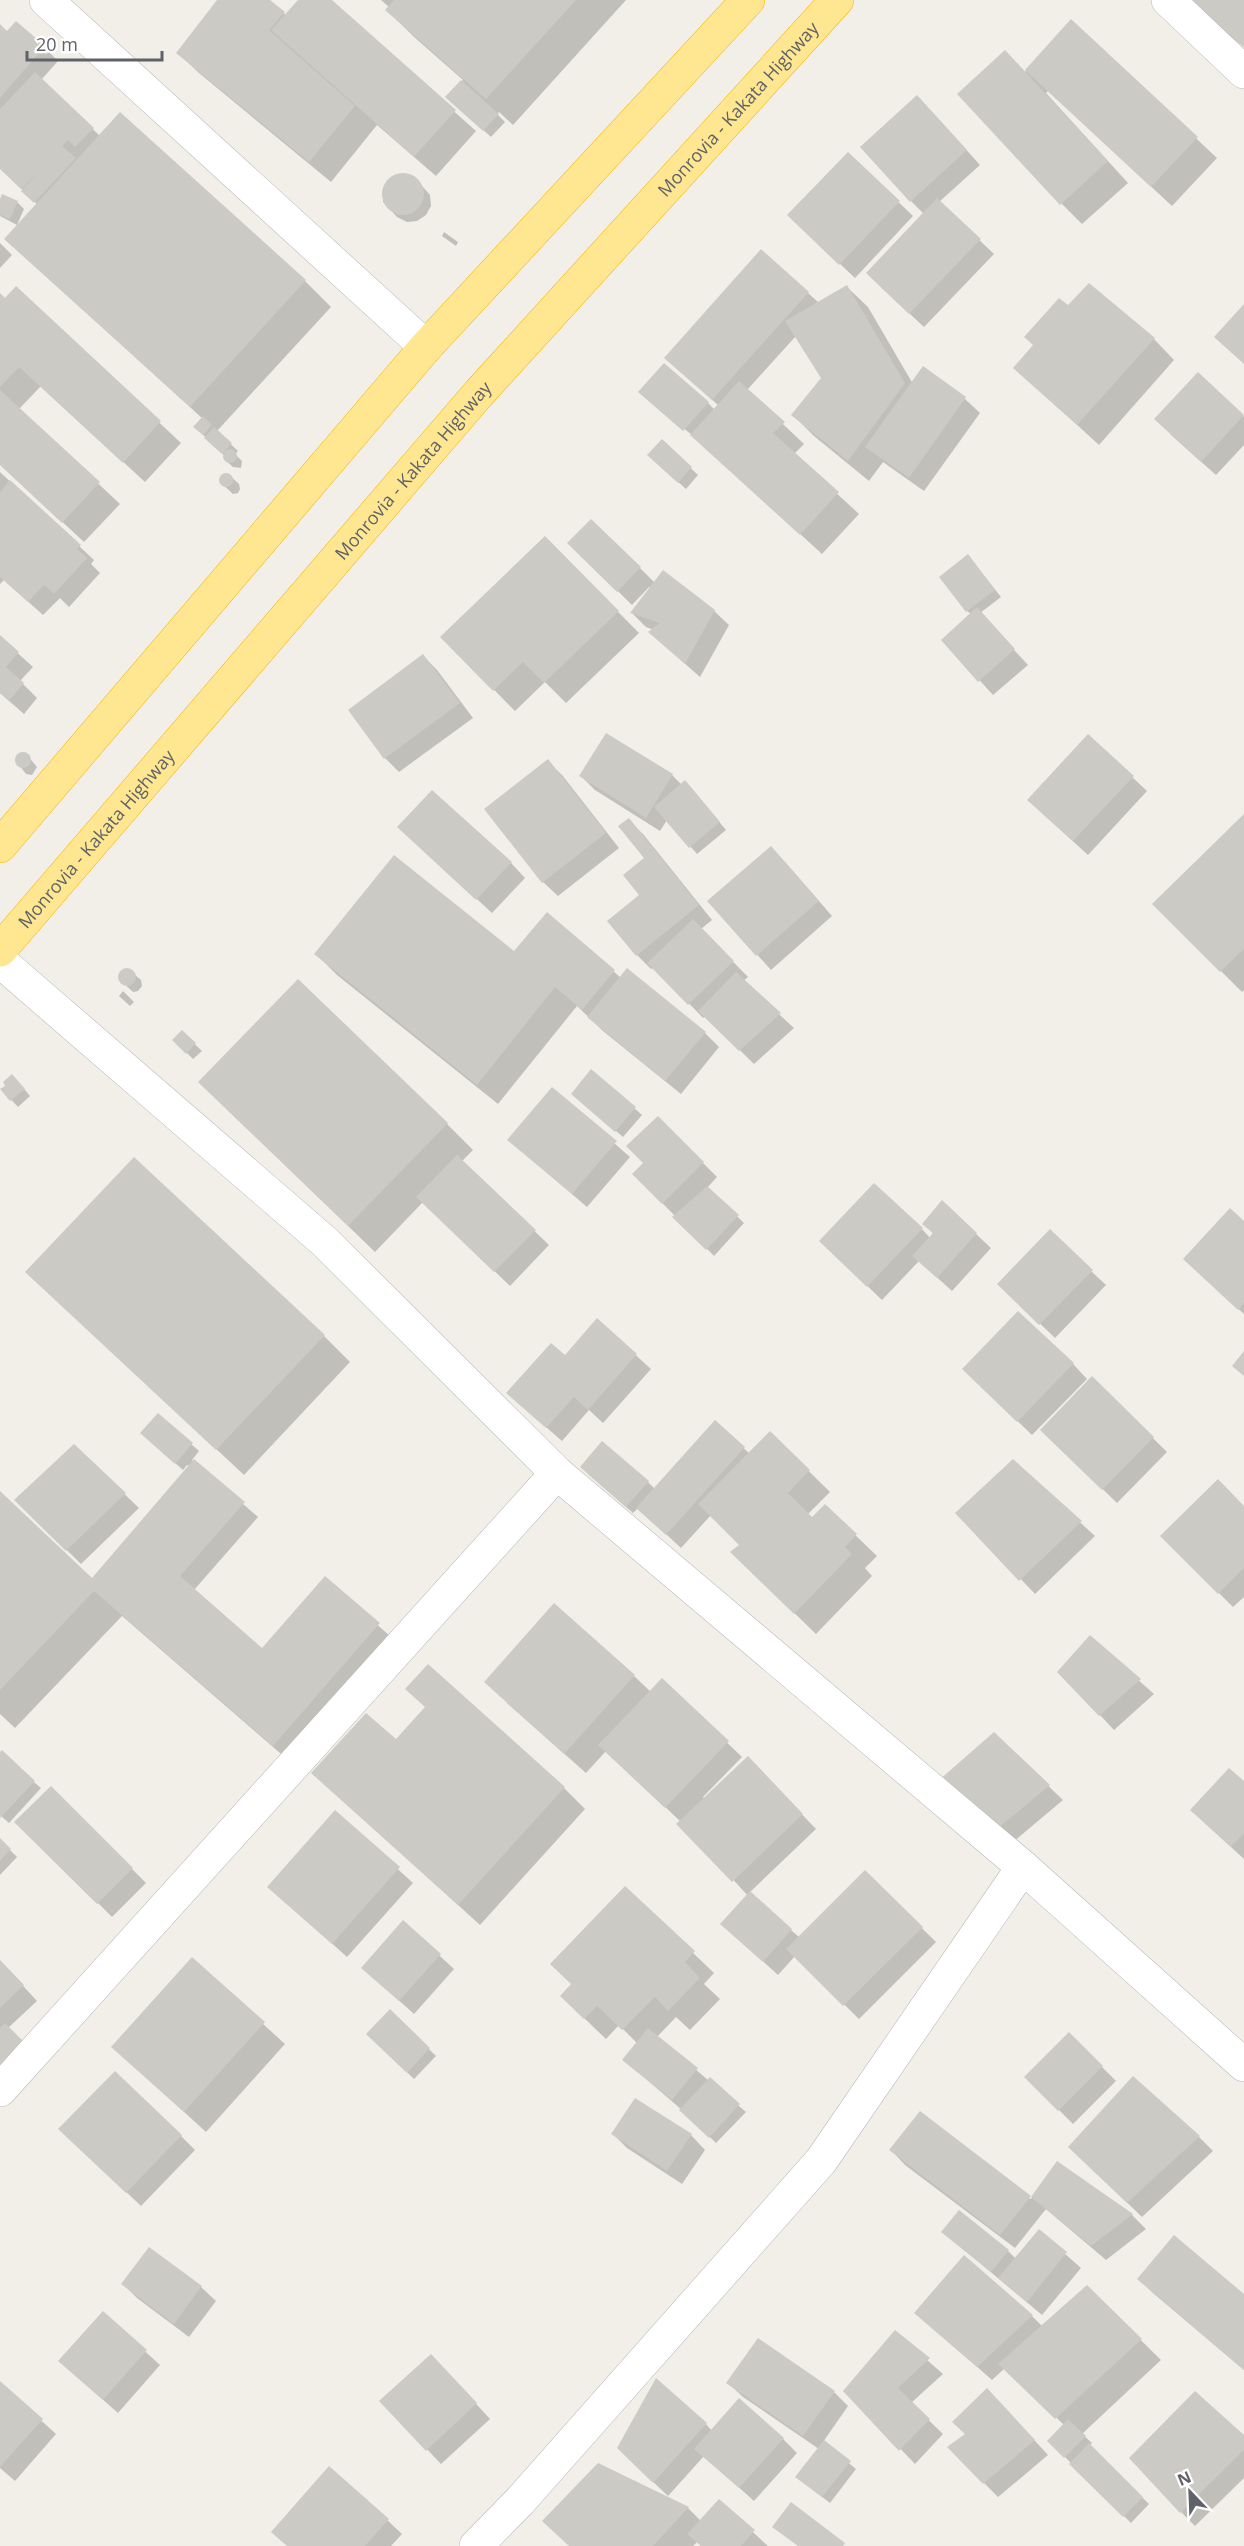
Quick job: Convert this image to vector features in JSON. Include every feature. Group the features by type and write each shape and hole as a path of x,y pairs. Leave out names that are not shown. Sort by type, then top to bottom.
{"highway":[{"path":"0,846 426,347 748,0"},
{"name":"Monrovia - Kakata Highway","path":"0,950 479,393 837,0"}],"street":[{"path":"46,0 426,347"},
{"path":"1168,0 1244,72"},
{"path":"0,961 325,1242 557,1473 1023,1867 1244,2065"},
{"path":"0,2090 557,1473"},
{"path":"476,2546 520,2501 821,2161 1023,1867"}],"building":[{"path":"217,0 270,0 285,12 269,30 355,106 309,162 176,53"},
{"path":"298,0 332,0 456,110 414,157 271,30"},
{"path":"394,0 576,0 486,99 385,10"},
{"path":"1182,0 1244,0 1244,47"},
{"path":"1071,19 1198,137 1151,187 1025,70"},
{"path":"16,21 45,46 0,98 0,24 7,31"},
{"path":"1005,50 1108,161 1060,205 957,94"},
{"path":"35,72 94,128 75,147 68,140 62,146 76,158 34,203 21,191 38,173 21,189 0,169 0,109"},
{"path":"461,80 499,114 483,131 445,97"},
{"path":"917,95 967,150 910,202 860,147"},
{"path":"120,112 306,280 190,407 4,239"},
{"path":"848,152 900,201 839,265 787,215"},
{"path":"403,173 411,174 418,179 423,186 423,202 418,209 411,214 403,215 395,214 388,209 383,202 382,194 383,186 388,179 395,174"},
{"path":"2,194 18,201 10,219 0,215"},
{"path":"937,198 981,239 909,314 866,273"},
{"path":"761,249 809,292 712,400 664,358"},
{"path":"1089,283 1155,338 1077,425 1013,368 1033,345 1024,337 1059,298 1068,305"},
{"path":"847,285 905,383 848,461 791,415 821,378 785,321"},
{"path":"16,286 161,421 123,463 19,367 0,387 0,293 5,298"},
{"path":"1244,304 1244,364 1214,337"},
{"path":"664,363 709,402 683,431 638,392"},
{"path":"923,366 966,397 909,478 865,447"},
{"path":"1198,372 1244,415 1201,462 1154,419"},
{"path":"739,381 785,422 773,433 839,492 800,535 690,435"},
{"path":"0,390 100,482 62,523 0,465"},
{"path":"203,416 212,425 203,435 193,427"},
{"path":"214,427 232,443 222,454 204,438"},
{"path":"662,439 692,467 678,483 647,455"},
{"path":"230,449 235,451 237,456 235,461 230,463 225,461 223,456 225,451"},
{"path":"223,473 229,473 233,480 229,487 223,487 219,483 219,477"},
{"path":"10,480 81,545 77,549 87,558 54,594 44,585 28,602 0,577 0,492"},
{"path":"591,519 641,567 617,592 567,543"},
{"path":"545,536 619,611 544,683 523,662 493,691 440,637"},
{"path":"968,554 995,590 966,612 939,577"},
{"path":"663,570 715,610 685,664 648,632 660,623 630,613"},
{"path":"977,607 1015,649 978,682 941,640"},
{"path":"0,635 19,652 6,667 24,683 9,701 0,693"},
{"path":"423,654 460,703 384,759 348,710"},
{"path":"606,733 673,774 646,818 579,776"},
{"path":"1088,734 1134,776 1073,841 1027,800"},
{"path":"23,752 29,754 31,760 29,766 23,768 17,766 15,760 17,754"},
{"path":"548,759 606,833 542,883 484,809"},
{"path":"685,780 720,822 689,848 654,807"},
{"path":"432,790 512,862 476,900 397,827"},
{"path":"1244,814 1244,949 1220,972 1152,904"},
{"path":"629,818 699,905 636,956 607,921 639,895 623,875 644,858 618,826"},
{"path":"771,846 819,901 756,956 707,901"},
{"path":"394,855 514,951 547,912 615,970 582,1010 555,987 477,1085 314,954"},
{"path":"693,919 734,961 688,1005 647,963"},
{"path":"127,968 133,971 136,977 133,983 127,986 121,983 118,977 121,971"},
{"path":"627,968 706,1032 665,1081 587,1017"},
{"path":"736,972 781,1013 739,1051 698,1011"},
{"path":"298,979 448,1123 348,1226 198,1082"},
{"path":"182,1030 196,1043 186,1054 172,1040"},
{"path":"591,1069 636,1107 615,1132 571,1094"},
{"path":"12,1074 25,1089 10,1101 0,1089 5,1086 3,1082"},
{"path":"552,1087 617,1141 572,1194 507,1140"},
{"path":"658,1116 704,1162 662,1204 632,1174 643,1163 626,1146"},
{"path":"457,1155 536,1230 494,1272 416,1197"},
{"path":"134,1157 325,1335 216,1450 25,1272"},
{"path":"874,1183 923,1228 867,1287 819,1241"},
{"path":"707,1186 739,1215 706,1250 672,1217"},
{"path":"942,1200 977,1233 937,1278 912,1256 933,1233 922,1224"},
{"path":"1230,1208 1244,1221 1244,1303 1238,1310 1183,1259"},
{"path":"1050,1229 1093,1270 1039,1325 997,1284"},
{"path":"1018,1311 1074,1363 1017,1422 962,1369"},
{"path":"597,1318 637,1354 588,1410 574,1397 546,1428 506,1393 551,1343 565,1355"},
{"path":"1244,1351 1244,1376 1232,1366"},
{"path":"1092,1376 1154,1437 1102,1490 1040,1430"},
{"path":"158,1413 193,1443 175,1464 140,1433"},
{"path":"715,1420 745,1447 666,1535 636,1508"},
{"path":"770,1431 810,1470 788,1493 812,1517 825,1504 857,1534 845,1547 852,1554 794,1614 730,1552 739,1545 698,1504"},
{"path":"602,1441 649,1481 626,1507 580,1467"},
{"path":"74,1444 126,1493 66,1551 14,1500"},
{"path":"194,1459 245,1502 180,1576 262,1648 325,1576 380,1623 273,1746 94,1591 0,1690 0,1491 92,1578"},
{"path":"1013,1459 1082,1521 1019,1581 955,1513"},
{"path":"1218,1479 1244,1506 1244,1568 1218,1594 1160,1536"},
{"path":"554,1603 635,1675 564,1754 484,1682"},
{"path":"1090,1635 1141,1679 1099,1716 1057,1672"},
{"path":"428,1664 565,1787 458,1905 311,1773 366,1713 396,1739 425,1707 405,1689"},
{"path":"662,1678 729,1741 665,1808 598,1745"},
{"path":"994,1732 1050,1785 991,1834 938,1781"},
{"path":"2,1750 35,1781 0,1818 0,1752"},
{"path":"748,1756 803,1814 732,1882 676,1824"},
{"path":"1229,1768 1244,1781 1244,1833 1231,1847 1190,1810"},
{"path":"51,1786 133,1868 97,1904 14,1822"},
{"path":"335,1810 400,1867 332,1944 267,1887"},
{"path":"0,1838 11,1849 0,1861"},
{"path":"865,1870 923,1927 843,2006 786,1949"},
{"path":"625,1886 695,1951 685,1962 700,1978 668,2011 655,1997 622,2030 597,2006 584,2019 560,1996 571,1984 550,1964"},
{"path":"750,1891 792,1929 763,1962 720,1924"},
{"path":"403,1920 441,1954 399,2001 361,1968"},
{"path":"192,1957 265,2022 184,2112 111,2047"},
{"path":"0,1960 24,1985 0,2008"},
{"path":"390,2009 430,2048 407,2073 366,2034"},
{"path":"5,2023 24,2042 0,2066 0,2028"},
{"path":"648,2028 698,2068 672,2100 622,2060"},
{"path":"1069,2032 1103,2066 1058,2111 1024,2077"},
{"path":"115,2071 182,2135 126,2193 58,2129"},
{"path":"1133,2076 1200,2136 1127,2203 1068,2147"},
{"path":"710,2077 740,2104 709,2138 679,2110"},
{"path":"635,2098 692,2134 667,2171 611,2134"},
{"path":"920,2111 1031,2196 1000,2235 889,2150"},
{"path":"1057,2161 1133,2214 1091,2246 1031,2197"},
{"path":"959,2210 1009,2250 991,2272 941,2232"},
{"path":"1039,2229 1067,2252 1027,2302 998,2278"},
{"path":"1174,2235 1244,2294 1244,2370 1137,2279"},
{"path":"149,2247 202,2286 174,2324 121,2284"},
{"path":"964,2255 1033,2315 977,2367 914,2313"},
{"path":"1087,2285 1142,2339 1055,2419 998,2364"},
{"path":"103,2311 147,2350 103,2400 58,2361"},
{"path":"895,2330 930,2358 898,2388 930,2419 899,2451 843,2391"},
{"path":"758,2338 835,2391 803,2436 726,2383"},
{"path":"431,2354 477,2403 426,2451 379,2401"},
{"path":"656,2378 707,2423 653,2483 617,2448"},
{"path":"0,2381 43,2419 0,2467"},
{"path":"987,2388 1035,2440 983,2484 947,2447 965,2434 952,2422"},
{"path":"1195,2391 1244,2435 1244,2450 1180,2513 1129,2458"},
{"path":"739,2398 784,2438 739,2488 694,2449"},
{"path":"1068,2419 1086,2436 1064,2458 1047,2441"},
{"path":"824,2440 851,2461 822,2497 795,2477"},
{"path":"1089,2443 1143,2497 1123,2517 1069,2464"},
{"path":"598,2463 689,2507 653,2546 569,2546 542,2521"},
{"path":"329,2466 389,2519 365,2546 287,2546 271,2532"},
{"path":"719,2499 755,2530 741,2546 701,2546 687,2534"},
{"path":"791,2502 845,2543 843,2546 798,2546 772,2527"}]}
